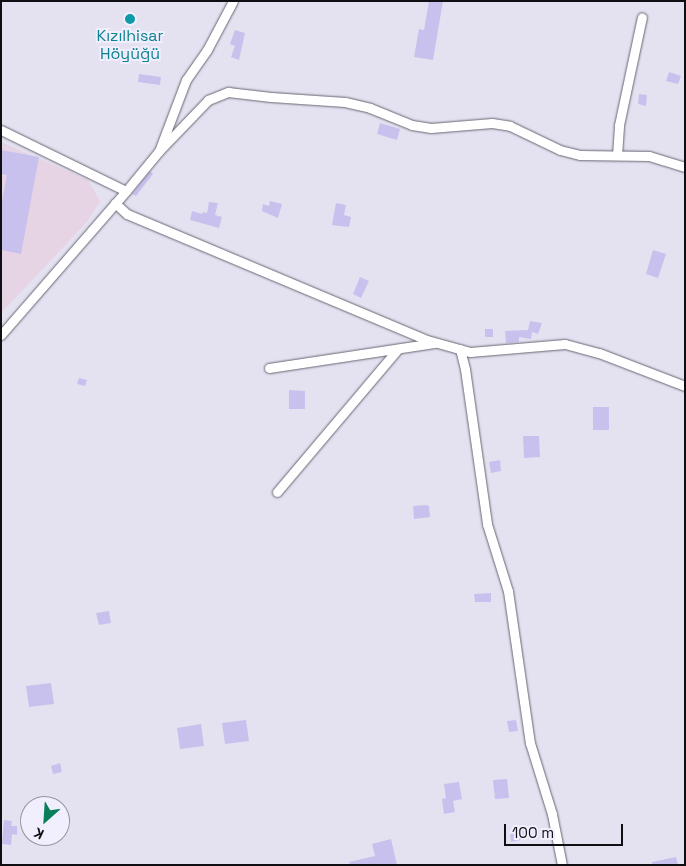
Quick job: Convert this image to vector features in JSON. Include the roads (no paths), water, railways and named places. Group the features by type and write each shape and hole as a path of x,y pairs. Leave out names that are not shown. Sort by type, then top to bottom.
{"street":[{"path":"159,151 186,80 207,50 233,1"},
{"path":"617,155 619,125 642,17"},
{"path":"1,335 159,151 208,100 228,92 271,98 345,102 370,108 412,125 431,128 492,123 525,132 541,142 573,153 649,156 685,167"},
{"path":"1,130 126,191"},
{"path":"115,203 127,214 437,343 470,352 565,344 599,353 685,386"},
{"path":"270,368 437,343"},
{"path":"277,492 398,349"},
{"path":"460,350 465,368 487,524 508,591 530,743 552,814 562,865"}],"place":[{"name":"Kızılhisar Höyüğü","path":"130,19"}]}
